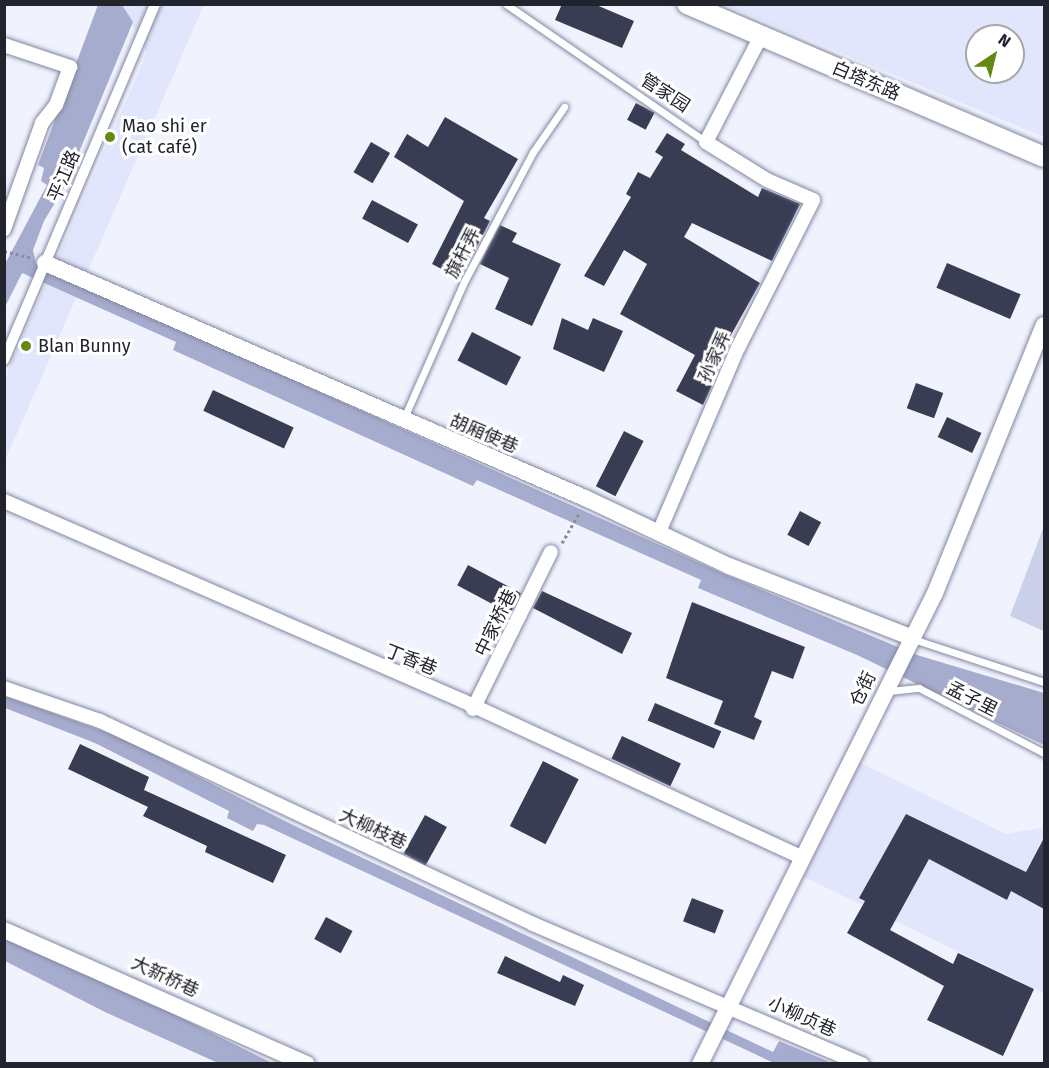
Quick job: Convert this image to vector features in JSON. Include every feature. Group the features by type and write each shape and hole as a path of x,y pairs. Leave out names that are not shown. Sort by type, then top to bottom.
{"main road":[{"name":"白塔东路","path":"687,4 1044,158"}],"street":[{"name":"平江路","path":"4,360 38,282 42,263 155,4"},
{"path":"706,142 761,36"},
{"path":"4,45 70,67 56,105 42,123 4,229"},
{"name":"管家园","path":"706,142 766,180 813,200"},
{"name":"孙家弄","path":"659,532 738,348 813,200"},
{"name":"胡厢使巷","path":"42,263 908,640"},
{"name":"仓街","path":"700,1064 727,1003 908,640 935,593 1044,325"},
{"name":"丁香巷","path":"4,501 801,857"},
{"name":"中家桥巷","path":"473,710 551,552"},
{"name":"大柳枝巷","path":"4,688 100,721 533,924 727,1003"},
{"name":"大新桥巷","path":"4,930 307,1064"},
{"name":"小柳贞巷","path":"727,1003 862,1064"}],"lane":[{"name":"管家园","path":"506,4 706,142"},
{"name":"旗杆弄","path":"403,421 465,280 564,107"},
{"path":"908,640 1044,682"},
{"name":"孟子里","path":"885,688 919,688 1044,753"}],"path":[{"path":"4,251 11,250 42,263"},
{"path":"571,535 579,513"}],"shaded area":[{"path":"98,5 122,5 133,22 65,186 44,221 33,250 36,264 724,574 917,655 1044,693 1044,745 857,655 698,588 701,580 477,480 473,486 173,350 176,342 22,273 5,307 5,264 47,185 41,181 44,168 38,165"},
{"path":"122,5 204,5 5,461 5,377 147,53"},
{"path":"725,5 1044,5 1044,137"},
{"path":"1044,526 1044,631 1010,616"},
{"path":"4,696 120,737 293,825 773,1052 779,1041 832,1063 774,1063 264,825 257,824 253,831 227,818 229,811 95,743 5,708"},
{"path":"859,762 1006,834 1044,827 1044,993 800,875"},
{"path":"4,936 151,1003 272,1063 218,1063 105,1012 5,961"}],"building":[{"path":"562,4 594,4 634,21 622,48 555,20"},
{"path":"636,103 655,113 646,130 627,120"},
{"path":"445,117 518,159 484,218 490,221 470,260 463,256 453,275 432,264 464,201 394,157 407,134 428,147"},
{"path":"667,133 685,144 681,150 758,197 762,188 800,204 772,261 692,223 684,237 760,283 707,378 714,381 703,405 676,391 695,355 620,314 647,264 624,250 604,286 584,276 631,197 626,194 638,172 650,178 663,157 655,152"},
{"path":"371,142 390,153 373,183 354,172"},
{"path":"372,200 418,224 408,243 362,219"},
{"path":"500,225 517,233 512,242 561,264 532,326 495,309 509,278 480,264"},
{"path":"947,263 1021,294 1010,319 936,288"},
{"path":"562,318 588,330 593,318 623,331 604,372 553,349"},
{"path":"472,332 521,357 506,385 457,361"},
{"path":"916,383 943,393 934,418 907,408"},
{"path":"213,390 294,428 284,448 203,411"},
{"path":"947,417 981,433 972,453 938,437"},
{"path":"624,431 644,441 615,496 596,486"},
{"path":"800,511 821,522 809,546 787,535"},
{"path":"468,565 521,593 510,613 457,585"},
{"path":"542,591 632,633 622,654 533,608"},
{"path":"692,602 805,647 793,679 772,671 754,717 762,721 754,740 714,724 723,701 666,678"},
{"path":"655,703 721,731 714,749 648,720"},
{"path":"622,736 681,763 670,786 611,759"},
{"path":"80,744 149,777 144,790 286,855 273,883 205,852 207,846 143,816 148,807 68,769"},
{"path":"543,761 579,779 545,844 510,826"},
{"path":"906,814 1026,872 1044,838 1044,909 1011,891 1007,900 929,859 890,930 953,964 958,953 1034,989 1003,1056 927,1020 944,986 847,933 865,901 859,898"},
{"path":"425,815 447,827 426,866 404,853"},
{"path":"692,898 724,910 715,934 683,921"},
{"path":"326,917 352,931 341,953 314,939"},
{"path":"505,956 560,982 563,975 584,985 575,1006 497,973"}],"place":[{"name":"Mao shi er (cat café)","path":"110,137"},
{"name":"Blan Bunny","path":"26,346"}]}
